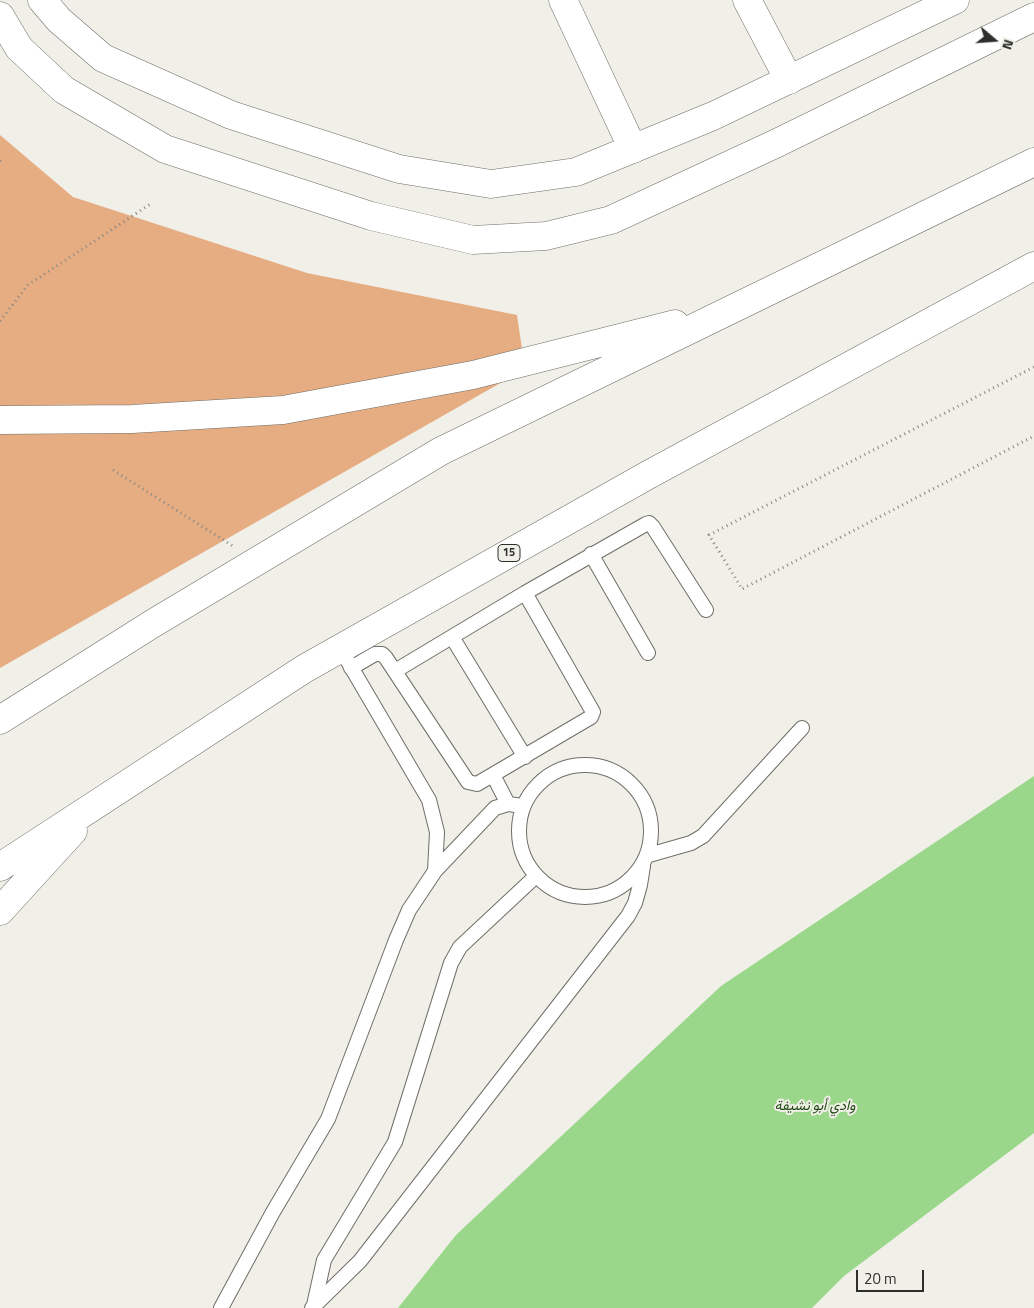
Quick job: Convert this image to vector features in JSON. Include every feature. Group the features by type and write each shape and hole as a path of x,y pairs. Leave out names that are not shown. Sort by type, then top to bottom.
{"main road":[{"path":"42,0 59,20 103,58 231,114 399,169 491,184 576,172 713,116 956,0"},
{"path":"563,0 633,149"},
{"path":"747,0 789,80"},
{"path":"0,16 19,48 64,90 165,149 370,216 473,240 546,236 611,220 776,144 1034,17"},
{"path":"0,720 143,630 441,451 1034,162"},
{"name":"15","path":"0,867 304,669 346,658 648,475 1034,266"},
{"path":"0,420 132,419 283,410 473,375 729,310"},
{"path":"0,911 101,801"}],"lane":[{"path":"395,671 525,592 646,524 651,525 706,610"},
{"path":"591,554 648,653"},
{"path":"435,871 437,832 429,800 346,658 378,653 386,658 468,782 477,784 591,717 593,712 525,592"},
{"path":"452,637 525,757"},
{"path":"313,1307 360,1261 628,916 635,903 646,860 650,825 648,811 642,797 633,785 609,768 579,764 565,767 552,773 530,793 523,806 519,820 521,850 527,864 536,876 560,892 574,896 604,894 617,888 646,860 691,843 703,836 802,728"},
{"path":"493,775 508,804"},
{"path":"221,1308 273,1212 328,1119 396,940 410,910 435,871 495,808 508,804 523,806"},
{"path":"313,1307 324,1260 395,1142 451,963 460,947 536,876"}],"path":[{"path":"0,321 28,285 152,203"},
{"path":"1034,368 710,535 742,589 1034,436"},
{"path":"113,470 257,561"}],"shaded area":[{"path":"0,135 73,197 307,273 517,315 525,369 0,668"}],"water":[{"name":"وادي أبو نشيفة","path":"1034,776 1034,1133 844,1276 812,1308 398,1308 456,1235 721,986"}]}
